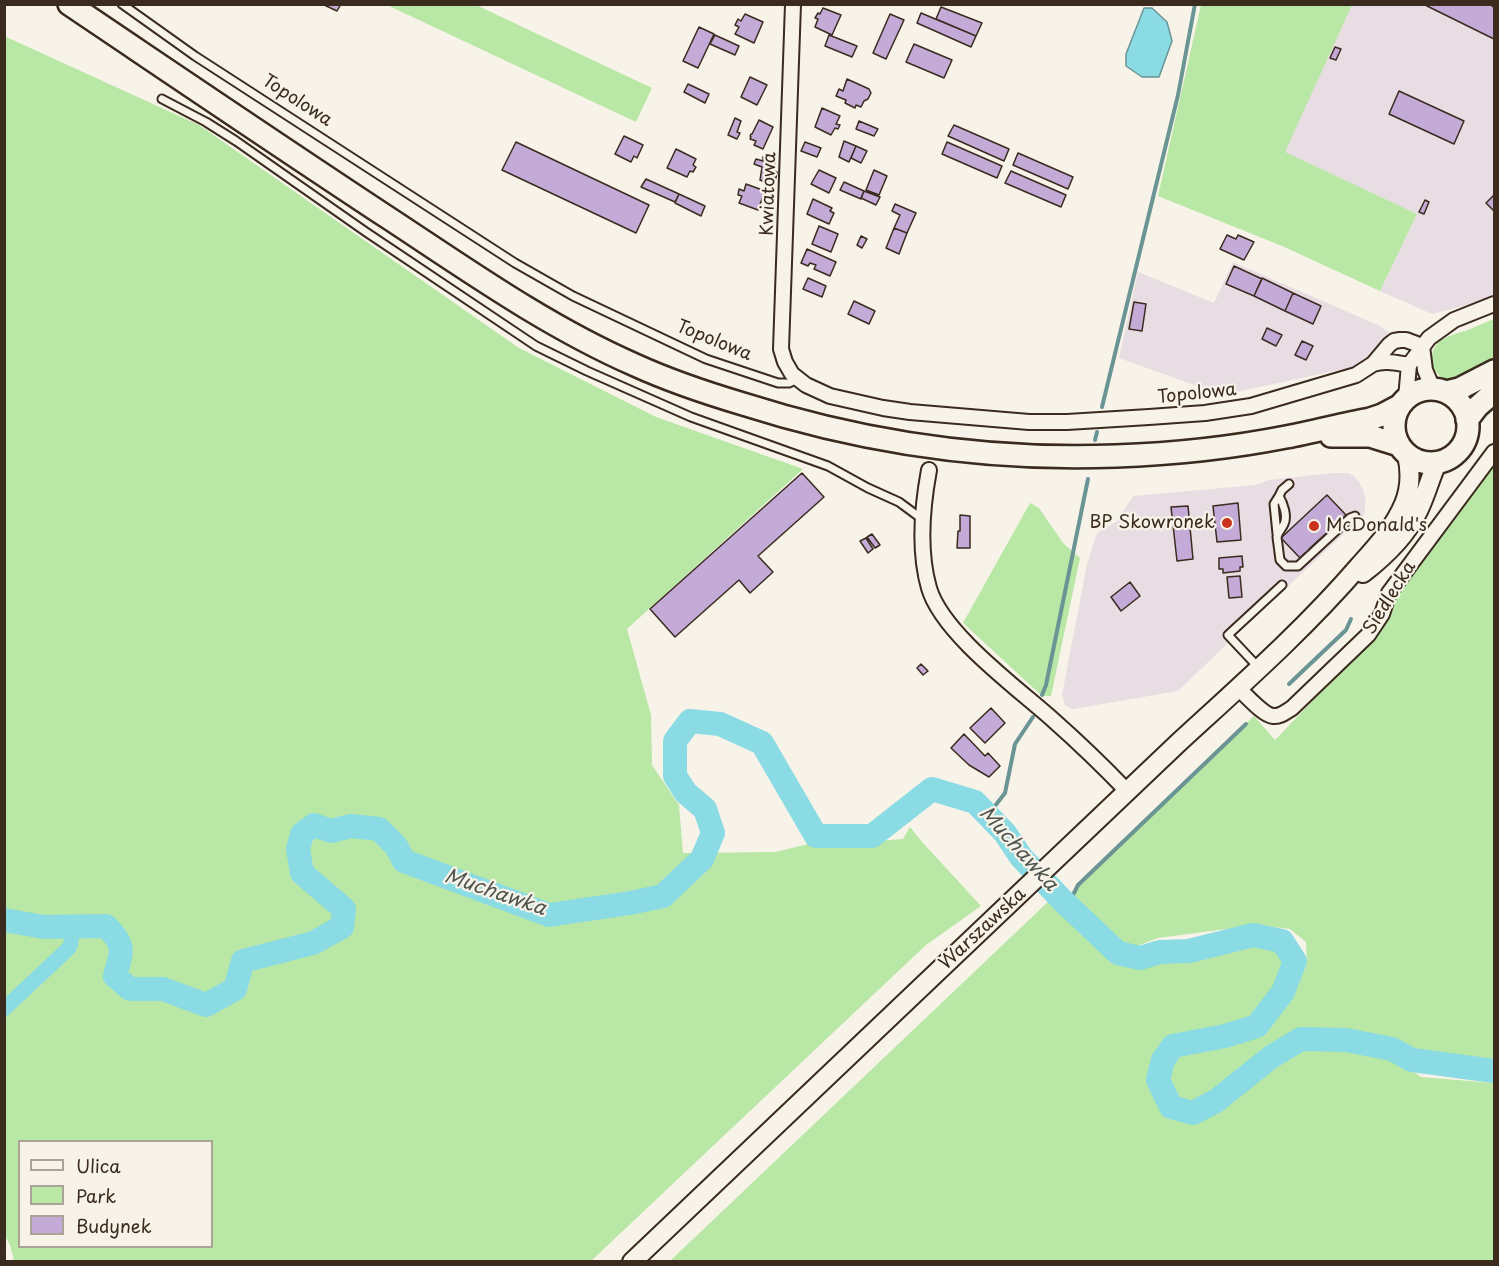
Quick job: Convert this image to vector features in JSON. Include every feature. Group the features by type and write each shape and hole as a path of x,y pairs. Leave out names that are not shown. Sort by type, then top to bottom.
{"main road":[{"path":"69,4 495,288 544,318 632,364 669,380 813,425 880,440 939,449 1019,456 1113,456 1202,450 1285,437 1382,416 1418,391 1460,389 1494,371"},
{"path":"1285,437 1370,436 1403,450 1421,462 1437,463 1449,458 1459,450 1466,439 1468,426 1462,405 1455,397 1439,390"},
{"path":"1467,420 1477,407 1494,392"},
{"path":"1402,402 1395,415 1394,425 1395,436 1403,450"},
{"name":"Warszawska","path":"632,1262 1333,596 1393,525 1401,512 1410,483 1410,470 1403,450"},
{"name":"Warszawska","path":"1333,596 1380,560 1399,540 1418,511 1437,463"}],"street":[{"name":"Kwiatowa","path":"793,4 781,343 785,362 798,379"},
{"path":"1402,402 1409,364 1429,338 1454,320 1494,304"},
{"name":"Topolowa","path":"798,379 822,393 883,408 1029,422 1067,422 1205,413 1251,406 1356,375 1373,364 1394,341 1406,340 1422,346"},
{"path":"1422,346 1425,370 1439,390"},
{"name":"Topolowa","path":"1373,364 1384,362 1409,364"},
{"name":"Siedlecka","path":"1238,688 1261,710 1272,716 1281,715 1292,708 1368,635 1382,614 1389,592 1494,452"},
{"path":"929,470 922,519 922,556 929,588 936,605 967,643 1053,720 1127,791"}],"lane":[{"name":"Topolowa","path":"122,4 260,99 515,263 573,296 705,359 778,383 789,383 798,379"},
{"path":"162,99 236,141 385,245 536,346 691,417 828,466 899,502 922,519"},
{"path":"1289,484 1279,496 1283,504 1285,523 1277,534 1280,560 1286,566 1294,567 1301,564 1350,518 1355,516"},
{"path":"1259,668 1228,635 1282,585"}],"shaded area":[{"path":"1352,5 1494,5 1494,298 1432,314 1380,291 1417,214 1284,152"},
{"path":"1233,262 1389,332 1362,365 1222,395 1119,358 1138,272 1214,303"},
{"path":"1348,473 1359,482 1366,499 1364,515 1178,691 1073,709 1065,705 1062,695 1087,564 1097,533 1117,521 1133,496 1256,485 1269,480"}],"green space":[{"path":"387,5 476,5 652,88 636,122"},
{"path":"1201,5 1352,5 1285,152 1417,214 1380,291 1282,246 1158,196"},
{"path":"4,36 199,125 519,348 656,417 803,469 627,629 651,715 652,765 679,805 683,853 775,852 843,836 876,841 903,839 910,827 981,906 926,945 591,1261 14,1261 10,1245 4,1234"},
{"path":"1494,319 1494,358 1462,379 1450,381 1438,375 1432,363 1432,356 1438,343"},
{"path":"1494,465 1494,1063 1409,1055 1394,1045 1311,1029 1292,1037 1269,1052 1212,1099 1187,1107 1177,1103 1162,1076 1168,1059 1178,1049 1249,1037 1276,1014 1290,995 1307,963 1306,942 1290,929 1257,925 1158,938 1137,946 1117,943 1070,901 1078,885 1254,716 1275,740 1384,626 1398,594"},
{"path":"1030,503 1039,508 1063,543 1080,558 1051,696 1042,696 963,623"},
{"path":"1051,899 1117,960 1135,963 1172,960 1259,942 1288,959 1283,982 1259,1014 1212,1032 1174,1040 1156,1057 1151,1084 1168,1112 1195,1116 1209,1111 1285,1054 1302,1044 1390,1054 1421,1077 1494,1083 1494,1261 670,1261"}],"water":[{"path":"1144,8 1152,8 1167,22 1172,41 1159,77 1142,77 1126,66 1126,54"}],"building":[{"path":"322,4 341,4 337,11"},
{"path":"1423,4 1489,4 1494,7 1494,39"},
{"path":"941,7 982,23 976,36 936,19"},
{"path":"823,8 841,15 832,35 815,27 818,19 815,18"},
{"path":"921,13 976,36 971,47 917,23"},
{"path":"745,14 763,22 754,43 735,34 739,27 735,25 738,19 741,21"},
{"path":"890,14 904,20 886,59 873,53"},
{"path":"699,27 714,34 698,68 683,61"},
{"path":"715,35 739,46 735,55 710,44"},
{"path":"829,35 857,46 852,57 825,46"},
{"path":"914,44 952,60 944,78 906,62"},
{"path":"1335,47 1341,49 1336,60 1330,58"},
{"path":"750,77 767,85 757,105 741,97"},
{"path":"847,79 869,89 871,93 861,107 856,105 855,108 845,103 846,100 836,96 839,89 843,91"},
{"path":"688,84 709,94 705,103 684,92"},
{"path":"1399,91 1464,121 1454,144 1389,114"},
{"path":"822,108 840,116 836,124 840,125 831,135 815,127"},
{"path":"735,118 741,121 737,139 728,135"},
{"path":"759,120 773,127 763,149 754,145 756,141 750,139"},
{"path":"859,121 878,129 874,136 856,129"},
{"path":"954,125 1009,149 1004,161 948,136"},
{"path":"624,136 643,145 637,158 634,156 631,162 615,154"},
{"path":"844,141 856,146 849,162 839,157"},
{"path":"516,142 649,205 636,233 502,170"},
{"path":"805,142 821,148 817,157 801,151"},
{"path":"947,142 1002,166 997,178 942,154"},
{"path":"856,146 867,151 861,163 851,158"},
{"path":"676,149 696,159 693,165 696,167 687,177 667,168"},
{"path":"1018,153 1073,177 1068,189 1013,165"},
{"path":"763,157 775,161 773,171 777,172 776,178 773,177 772,185 760,180 762,167 754,164 756,159 763,161"},
{"path":"819,170 836,178 829,193 811,184"},
{"path":"874,170 887,176 879,195 866,190"},
{"path":"1011,171 1066,195 1061,207 1005,183"},
{"path":"646,179 679,194 675,202 641,187"},
{"path":"844,182 864,191 861,199 840,190"},
{"path":"746,184 765,191 758,210 739,203 742,196 738,195 739,189 744,191"},
{"path":"864,191 880,197 876,205 861,198"},
{"path":"679,194 705,206 701,216 675,203"},
{"path":"1494,195 1494,211 1486,203"},
{"path":"813,199 832,208 830,211 834,213 829,224 807,214"},
{"path":"1425,200 1429,202 1424,214 1419,212"},
{"path":"895,204 916,213 907,233 894,228 900,215 892,211"},
{"path":"819,226 838,234 831,252 812,244"},
{"path":"894,228 907,233 899,254 886,248"},
{"path":"1227,235 1236,239 1238,235 1254,242 1244,260 1220,249"},
{"path":"861,236 867,239 862,248 857,245"},
{"path":"807,249 836,262 830,276 814,269 816,265 810,263 808,266 801,263"},
{"path":"1234,266 1262,279 1254,296 1226,284"},
{"path":"808,278 826,286 822,297 803,289"},
{"path":"1262,278 1293,293 1285,311 1254,296"},
{"path":"1293,293 1321,306 1313,324 1285,311"},
{"path":"854,301 875,311 869,324 848,314"},
{"path":"1134,302 1146,304 1142,331 1129,329"},
{"path":"1267,328 1282,335 1276,346 1262,339"},
{"path":"1302,341 1313,346 1306,360 1295,355"},
{"path":"802,473 824,497 758,556 773,572 750,593 739,580 675,637 650,609"},
{"name":"McDonald's","path":"1327,495 1346,515 1336,527 1300,558 1281,538"},
{"name":"BP Skowronek","path":"1238,503 1241,540 1217,542 1213,506"},
{"path":"1188,506 1193,559 1177,561 1171,507"},
{"path":"960,515 970,516 970,548 957,548"},
{"path":"872,534 880,545 875,548 867,537"},
{"path":"866,538 873,549 868,553 860,541"},
{"path":"1242,556 1243,567 1240,567 1240,571 1223,573 1223,569 1219,569 1219,558"},
{"path":"1240,576 1242,597 1229,598 1227,577"},
{"path":"1130,582 1140,596 1121,611 1111,597"},
{"path":"921,664 928,671 923,675 917,668"},
{"path":"991,708 1005,723 985,743 970,728"},
{"path":"964,734 985,756 988,753 1000,766 989,777 969,765 951,748"}],"waterway":[{"path":"1102,407 1178,95 1195,4"},
{"path":"1095,440 1097,432"},
{"path":"1042,695 1046,685 1088,479"},
{"path":"1289,684 1346,630 1351,619"},
{"path":"988,815 1005,793 1015,744 1033,717"},
{"name":"Muchawka","path":"4,920 44,927 106,926 117,939 121,949 115,976 130,989 163,989 206,1005 235,989 243,961 313,943 342,927 344,909 302,873 298,849 302,834 314,825 331,831 351,826 379,829 396,846 404,861 549,915 663,896 702,859 713,833 705,809 686,793 675,776 675,741 690,721 720,724 762,743 816,836 872,836 932,789 975,802 1005,833 1021,857 1118,953 1140,958 1160,952 1189,951 1253,935 1282,941 1295,961 1283,992 1257,1026 1225,1036 1173,1046 1163,1060 1158,1080 1171,1107 1193,1113 1216,1101 1271,1057 1301,1039 1346,1040 1392,1049 1412,1060 1494,1071"},
{"path":"1068,905 1078,885 1246,724"},
{"path":"4,1009 69,948 72,926"}],"place":[{"name":"BP Skowronek","path":"1227,523"},
{"name":"McDonald's","path":"1314,526"}]}
